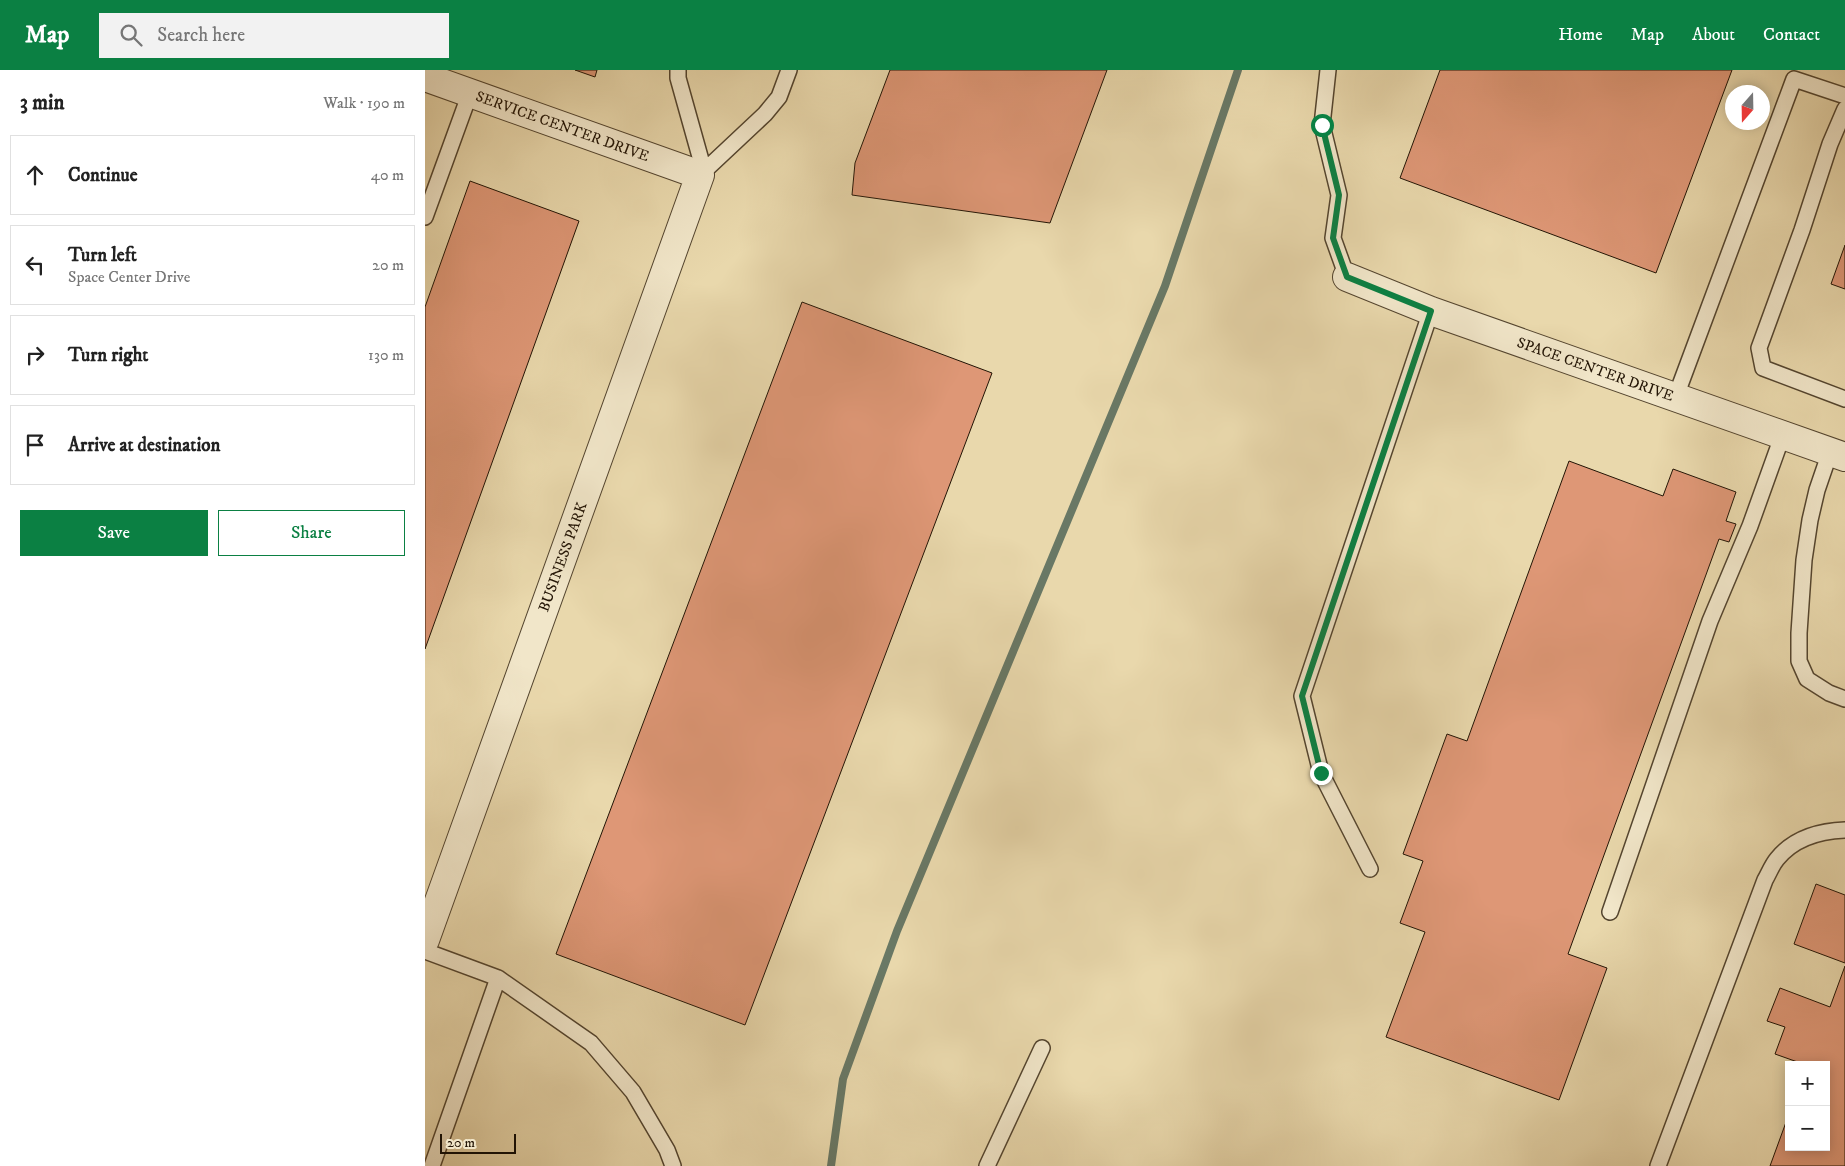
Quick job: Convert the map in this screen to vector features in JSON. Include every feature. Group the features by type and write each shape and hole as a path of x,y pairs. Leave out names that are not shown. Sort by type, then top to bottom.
{"street":[{"name":"SERVICE CENTER DRIVE","path":"425,77 459,83 702,173"},
{"name":"BUSINESS PARK","path":"425,940 433,895 702,173"},
{"name":"SPACE CENTER DRIVE","path":"1347,277 1431,311 1838,454"}],"lane":[{"path":"678,70 678,78 702,173 765,114 779,97 789,70"},
{"path":"1328,70 1322,125 1339,195 1333,238 1347,277"},
{"path":"1676,396 1794,79 1845,96"},
{"path":"425,217 459,83"},
{"path":"1845,109 1830,144 1802,230 1759,348 1763,368 1845,399"},
{"path":"1369,869 1321,773 1302,696 1431,311"},
{"path":"1610,912 1711,621 1750,526 1783,434"},
{"path":"1838,454 1817,490 1810,520 1804,560 1799,662 1807,679 1829,693 1845,698"},
{"path":"1658,1166 1765,880 1777,859 1794,843 1819,832 1845,830"},
{"path":"425,951 498,978 591,1043 633,1092 667,1150 673,1166"},
{"path":"432,1166 498,978"},
{"path":"987,1166 1042,1048"}],"building":[{"path":"575,70 597,70 595,77"},
{"path":"890,70 1107,70 1050,223 852,195 855,163"},
{"path":"1440,70 1732,70 1656,273 1400,178"},
{"path":"470,181 579,221 425,649 425,307"},
{"path":"1845,245 1845,289 1831,284"},
{"path":"802,302 992,373 745,1025 556,954"},
{"path":"1569,461 1663,496 1673,469 1736,492 1726,521 1736,524 1729,542 1719,539 1568,954 1607,968 1559,1100 1386,1037 1425,932 1400,923 1423,861 1403,854 1447,734 1467,741"},
{"path":"1816,884 1845,895 1845,963 1794,944"},
{"path":"1845,966 1845,1166 1770,1166 1785,1125 1785,1151 1830,1151 1830,1061 1795,1061 1775,1054 1785,1027 1767,1021 1780,988 1830,1007"}],"waterway":[{"path":"831,1166 843,1079 897,931 1165,286 1238,70"}],"route":[{"path":"1321,773 1302,696 1431,311 1347,277 1333,238 1339,195 1322,125"}]}
